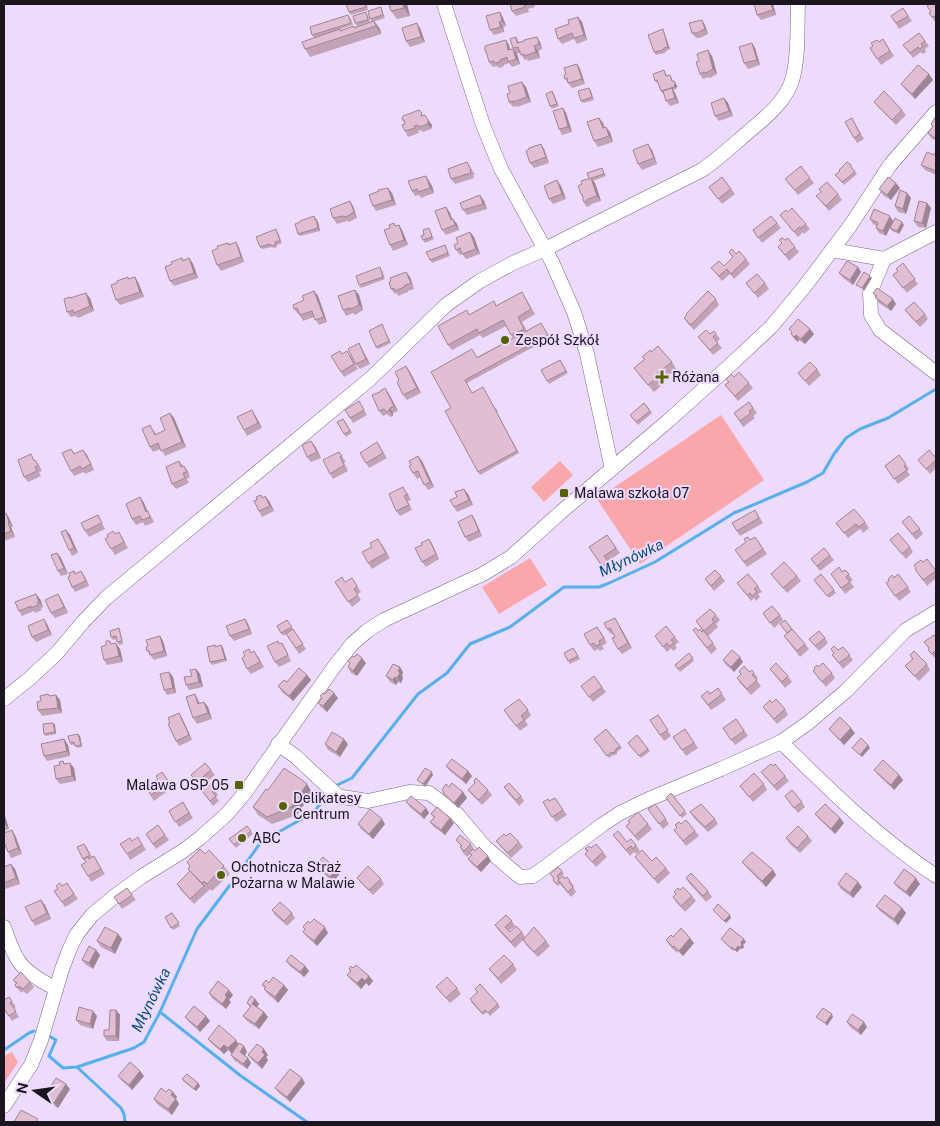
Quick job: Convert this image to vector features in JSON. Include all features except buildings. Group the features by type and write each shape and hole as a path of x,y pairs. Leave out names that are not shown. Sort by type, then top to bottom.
{"street":[{"path":"444,4 483,126 502,169 566,292 580,332 592,377 612,470"},
{"path":"4,699 57,653 106,598 370,380 446,305 480,281 702,170 720,157 770,113 783,98 792,79 797,53 798,4"},
{"path":"4,1106 25,1075 37,1052 62,969 72,943 85,922 115,896 189,847 219,822 244,794 278,744 352,644 384,620 483,574 512,556 728,368 771,327 805,286 850,226 890,164 936,112"},
{"path":"832,250 884,259 936,232"},
{"path":"884,259 870,293 871,315 880,330 936,374"},
{"path":"278,744 295,756 342,797 368,801 409,792 429,793 457,814 485,847 520,877 533,876 620,814 649,799 721,770 781,742 808,723 846,691 906,630 936,612"},
{"path":"781,742 858,816 936,876"},
{"path":"4,927 11,946 21,964 42,981 56,988"}],"shaded area":[{"path":"721,415 764,480 640,564 597,499"},
{"path":"560,461 573,475 544,502 531,487"},
{"path":"530,558 547,585 499,614 482,587"},
{"path":"12,1052 18,1062 4,1083 4,1056"}],"waterway":[{"name":"Młynówka","path":"335,786 352,778 418,694 447,673 470,644 510,627 564,587 599,587 607,584 655,562 734,513 807,482 823,473 846,438 860,429 888,418 936,389"},
{"name":"Młynówka","path":"246,863 261,842 314,812 329,793"},
{"name":"Młynówka","path":"49,1036 56,1040 49,1056 63,1068 77,1067 134,1048 144,1042 160,1012 197,929 230,885"},
{"path":"160,1012 241,1076 307,1122"},
{"name":"Młynówka","path":"4,1050 34,1031"},
{"path":"77,1067 121,1108 125,1122"}],"place":[{"name":"Zespół Szkół","path":"505,340"},
{"name":"Różana","path":"662,377"},
{"name":"Malawa szkoła 07","path":"564,493"},
{"name":"Malawa OSP 05","path":"239,785"},
{"name":"Delikatesy Centrum","path":"283,806"},
{"name":"ABC","path":"242,838"},
{"name":"Ochotnicza Straż Pożarna w Malawie","path":"221,875"}]}
